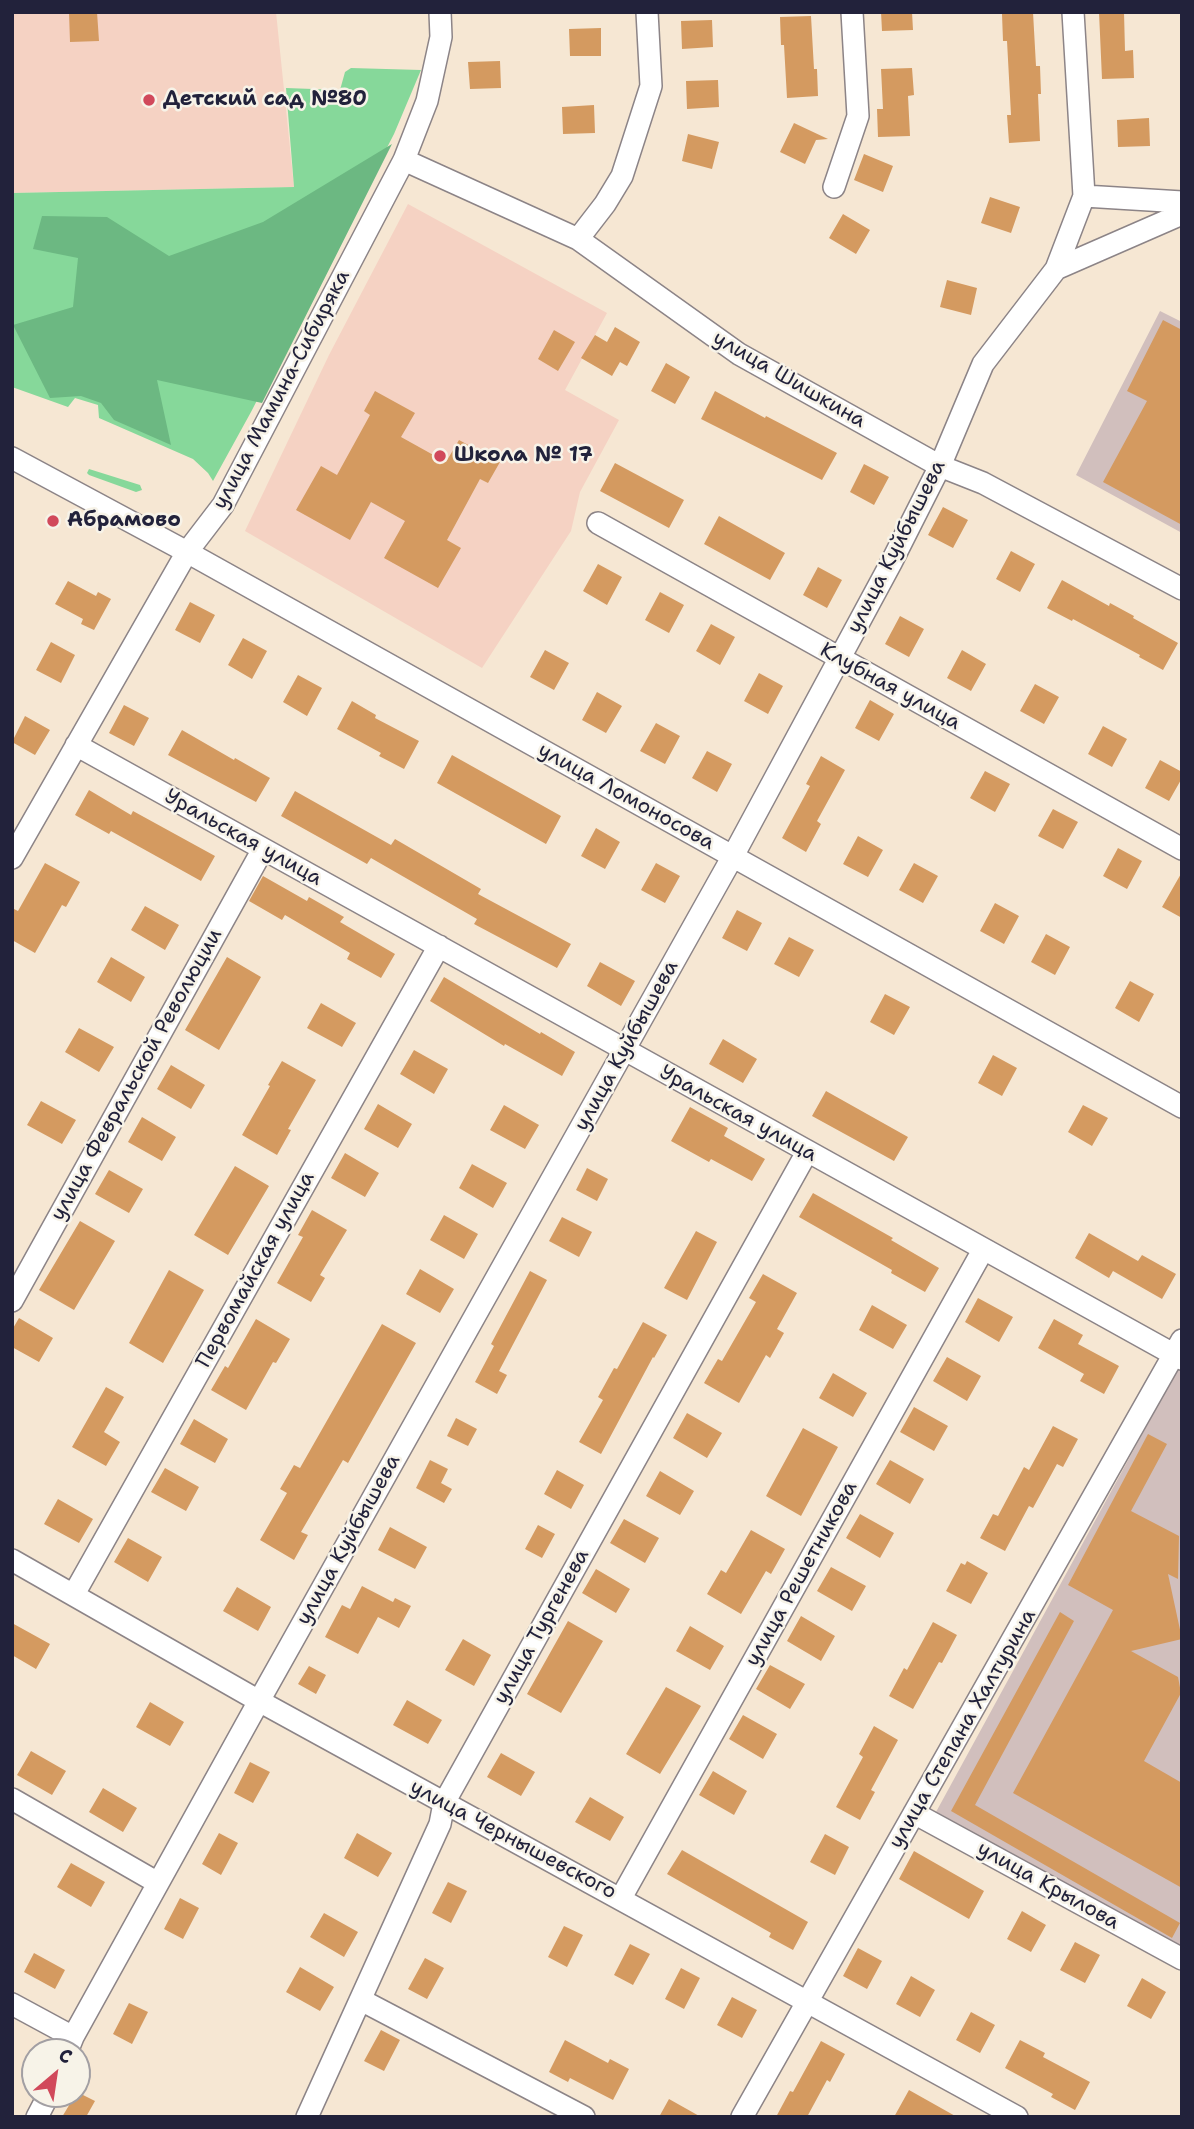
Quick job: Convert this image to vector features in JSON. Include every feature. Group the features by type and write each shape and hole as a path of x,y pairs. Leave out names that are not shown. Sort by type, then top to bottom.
{"street":[{"name":"улица Мамина-Сибиряка","path":"12,858 187,552 223,505 404,160 427,101 441,37 440,12"},
{"path":"578,239 622,176 651,86 647,12"},
{"path":"834,187 858,116 852,12"},
{"name":"улица Куйбышева","path":"74,2038 259,1701 733,856 891,563 940,466 983,364 1056,268 1084,196 1073,12"},
{"name":"улица Шишкина","path":"404,160 578,239 739,354 940,466 983,483 1182,589"},
{"path":"1084,196 1182,202"},
{"path":"1056,268 1182,214"},
{"name":"улица Ломоносова","path":"69,489 187,552 1182,1107"},
{"name":"Клубная улица","path":"598,523 1182,849"},
{"name":"Уральская улица","path":"76,745 983,1250 1179,1351"},
{"name":"улица Февральской Революции","path":"12,1301 263,849"},
{"name":"Первомайская улица","path":"74,1594 439,946"},
{"name":"улица Тургенева","path":"307,2117 440,1824 444,1803 807,1152"},
{"name":"улица Решетникова","path":"621,1899 983,1250"},
{"name":"улица Степана Халтурина","path":"742,2117 1179,1351"},
{"name":"улица Чернышевского","path":"12,1560 259,1701 808,2002 985,2109 1017,2117"},
{"path":"12,1799 158,1883"},
{"name":"улица Крылова","path":"914,1813 1182,1959"},
{"path":"361,2000 584,2117"},
{"path":"12,2004 60,2038"}],"shaded area":[{"name":"Детский сад №80","path":"12,12 276,12 294,187 12,193"},
{"name":"Школа № 17","path":"408,204 607,313 565,390 619,420 580,492 571,531 482,668 245,531 329,355"},
{"path":"1160,311 1182,322 1182,533 1076,475"},
{"path":"1179,1367 1182,1369 1182,1953 936,1812"}],"green space":[{"path":"351,68 421,70 394,134 213,481 193,459 99,418 98,405 75,398 68,407 12,387 12,193 294,187 286,88 340,90 345,72"},
{"path":"392,144 262,403 157,380 171,445 114,420 101,403 81,396 50,398 13,325 73,307 78,258 33,249 42,216 107,217 169,256 263,222"},
{"path":"89,469 140,485 142,490 136,492 89,475"}],"building":[{"path":"69,12 97,12 99,41 70,42"},
{"path":"881,12 912,12 913,30 882,31"},
{"path":"1033,12 1036,66 1040,66 1040,141 1009,143 1007,115 1011,115 1007,41 1003,41 1002,14"},
{"path":"1099,12 1124,12 1125,51 1133,50 1134,78 1102,79"},
{"path":"811,16 818,96 787,98 780,17"},
{"path":"712,20 713,47 682,49 681,21"},
{"path":"601,28 601,56 570,56 569,29"},
{"path":"500,61 501,88 470,89 468,62"},
{"path":"912,68 914,95 908,96 910,136 878,137 877,109 883,109 881,69"},
{"path":"718,80 719,107 687,109 686,81"},
{"path":"594,105 595,133 563,134 562,107"},
{"path":"1149,118 1150,146 1118,147 1117,120"},
{"path":"794,123 828,139 816,140 805,164 780,152"},
{"path":"688,134 719,142 712,169 682,161"},
{"path":"864,154 893,166 883,192 854,180"},
{"path":"990,197 1020,207 1011,233 981,223"},
{"path":"843,214 870,230 856,254 829,238"},
{"path":"947,280 977,288 971,315 940,307"},
{"path":"1163,320 1182,330 1182,525 1103,482 1147,401 1127,391"},
{"path":"615,327 640,342 627,366 620,362 612,376 581,358 595,335 607,342"},
{"path":"554,330 575,342 558,371 538,359"},
{"path":"666,363 690,377 675,404 651,391"},
{"path":"375,391 415,413 401,437 446,462 459,440 500,462 488,483 480,479 447,540 461,548 438,588 384,558 405,521 371,502 350,540 296,510 321,466 337,475 370,415 364,411"},
{"path":"715,391 837,453 822,480 701,419"},
{"path":"615,463 684,500 669,528 600,491"},
{"path":"864,464 889,477 874,505 850,492"},
{"path":"943,507 968,520 953,548 928,535"},
{"path":"719,516 785,553 770,580 704,544"},
{"path":"1011,551 1035,564 1020,592 996,579"},
{"path":"598,564 622,577 607,605 583,591"},
{"path":"818,567 842,580 827,608 803,595"},
{"path":"1062,580 1109,606 1110,603 1134,616 1133,618 1178,643 1163,670 1073,619 1072,621 1047,608"},
{"path":"68,581 96,596 98,592 111,599 94,630 81,624 83,619 55,604"},
{"path":"660,592 684,605 669,633 645,620"},
{"path":"190,602 215,615 200,643 175,630"},
{"path":"900,616 924,629 909,657 885,644"},
{"path":"711,624 735,637 720,665 696,651"},
{"path":"243,638 267,651 252,679 228,665"},
{"path":"51,642 75,655 61,683 36,670"},
{"path":"545,650 569,663 554,690 530,677"},
{"path":"962,650 986,664 971,691 947,678"},
{"path":"759,673 783,686 768,714 744,701"},
{"path":"298,675 322,688 307,716 283,702"},
{"path":"1035,684 1059,697 1044,724 1020,711"},
{"path":"597,692 622,706 606,733 582,720"},
{"path":"870,700 894,714 879,741 855,728"},
{"path":"352,701 376,715 375,718 419,741 404,769 337,729"},
{"path":"124,705 149,718 134,746 109,733"},
{"path":"25,716 50,730 35,755 12,742"},
{"path":"656,723 680,736 665,764 640,751"},
{"path":"1103,726 1127,739 1112,767 1088,754"},
{"path":"182,730 270,778 256,802 168,755"},
{"path":"707,751 732,764 717,792 692,778"},
{"path":"452,755 561,816 546,844 437,783"},
{"path":"821,756 845,770 817,821 821,824 806,852 782,838 810,786 806,784"},
{"path":"1160,760 1182,772 1182,778 1169,801 1145,788"},
{"path":"985,771 1010,784 995,812 970,798"},
{"path":"89,790 131,815 133,811 215,856 201,881 111,831 109,834 75,815"},
{"path":"295,791 391,845 395,839 481,889 478,894 571,944 557,968 474,924 477,919 371,858 367,864 281,816"},
{"path":"1053,809 1078,822 1063,849 1038,836"},
{"path":"596,828 620,842 605,869 581,856"},
{"path":"858,836 883,850 868,877 843,864"},
{"path":"1118,848 1142,861 1127,889 1103,876"},
{"path":"45,863 80,882 66,907 62,905 35,953 12,940 12,908 18,911"},
{"path":"656,863 680,876 665,903 641,890"},
{"path":"914,863 938,876 923,903 899,890"},
{"path":"1182,872 1182,918 1162,907"},
{"path":"263,876 307,901 309,897 344,917 340,922 395,954 381,978 347,959 350,953 285,915 282,920 249,901"},
{"path":"995,903 1019,916 1004,944 980,931"},
{"path":"145,906 179,925 165,950 131,930"},
{"path":"737,910 762,923 747,951 722,938"},
{"path":"1046,934 1070,947 1055,975 1031,962"},
{"path":"789,937 814,950 799,977 774,964"},
{"path":"111,957 145,977 131,1002 97,982"},
{"path":"227,957 261,977 219,1050 185,1030"},
{"path":"600,962 635,981 621,1006 587,986"},
{"path":"444,977 575,1052 562,1076 505,1044 504,1046 430,1001"},
{"path":"1130,981 1154,994 1139,1022 1115,1008"},
{"path":"885,994 910,1007 894,1035 870,1022"},
{"path":"321,1003 356,1023 342,1047 307,1028"},
{"path":"79,1028 114,1047 99,1072 65,1052"},
{"path":"723,1039 757,1059 743,1083 709,1064"},
{"path":"414,1050 448,1069 434,1094 400,1074"},
{"path":"993,1055 1017,1068 1002,1096 978,1083"},
{"path":"282,1061 316,1080 288,1129 291,1130 277,1155 242,1135"},
{"path":"171,1065 205,1085 191,1109 157,1089"},
{"path":"826,1091 908,1137 894,1161 812,1116"},
{"path":"41,1101 76,1120 62,1144 27,1125"},
{"path":"378,1104 412,1124 398,1148 364,1129"},
{"path":"504,1105 539,1125 525,1149 490,1130"},
{"path":"1083,1105 1108,1118 1092,1146 1068,1132"},
{"path":"690,1107 728,1128 724,1136 765,1159 752,1181 671,1141"},
{"path":"142,1117 176,1137 162,1161 128,1142"},
{"path":"345,1153 379,1173 365,1197 331,1178"},
{"path":"472,1164 507,1183 493,1208 459,1188"},
{"path":"235,1166 269,1186 228,1255 194,1235"},
{"path":"587,1168 608,1179 597,1201 576,1190"},
{"path":"109,1170 143,1189 129,1213 95,1194"},
{"path":"813,1193 893,1238 891,1240 939,1268 925,1292 799,1217"},
{"path":"312,1210 347,1230 320,1275 325,1278 311,1302 277,1283 303,1237 298,1235"},
{"path":"444,1215 478,1234 464,1259 430,1240"},
{"path":"562,1217 592,1232 579,1257 549,1241"},
{"path":"80,1221 115,1241 74,1310 39,1290"},
{"path":"696,1231 717,1242 687,1300 664,1288"},
{"path":"1089,1233 1138,1261 1142,1255 1176,1274 1162,1299 1113,1271 1109,1278 1075,1258"},
{"path":"420,1269 454,1289 440,1313 406,1294"},
{"path":"169,1270 204,1290 163,1363 129,1343"},
{"path":"530,1271 547,1280 499,1371 507,1375 497,1394 475,1382 494,1346 491,1344"},
{"path":"763,1274 797,1293 777,1329 784,1333 770,1358 766,1355 739,1403 704,1383 718,1359 722,1361 756,1302 749,1298"},
{"path":"978,1298 1013,1317 999,1342 965,1322"},
{"path":"872,1305 907,1325 893,1349 859,1330"},
{"path":"19,1318 53,1338 39,1362 12,1347 12,1330"},
{"path":"256,1319 290,1339 276,1363 273,1362 246,1410 211,1390 225,1366 228,1368"},
{"path":"1054,1319 1083,1335 1078,1344 1119,1366 1104,1394 1080,1381 1084,1374 1038,1348"},
{"path":"643,1322 667,1335 601,1454 579,1442 603,1400 598,1397"},
{"path":"382,1324 416,1343 348,1463 343,1460 301,1532 308,1535 294,1560 260,1540 287,1493 280,1489 294,1465 300,1468"},
{"path":"947,1357 981,1376 967,1401 933,1381"},
{"path":"833,1373 867,1393 853,1417 819,1398"},
{"path":"106,1387 124,1397 104,1432 120,1442 106,1466 72,1447"},
{"path":"914,1407 948,1426 934,1451 900,1432"},
{"path":"687,1413 722,1433 707,1458 673,1438"},
{"path":"456,1418 477,1429 468,1446 447,1436"},
{"path":"194,1419 228,1439 215,1463 180,1444"},
{"path":"1053,1426 1078,1439 1063,1467 1057,1464 1033,1508 1029,1506 1005,1551 980,1538 993,1514 998,1516 1024,1467 1029,1470"},
{"path":"803,1428 838,1447 801,1516 766,1496"},
{"path":"1148,1434 1167,1444 1131,1511 1179,1536 1178,1579 1168,1574 1182,1639 1131,1651 1178,1677 1181,1693 1144,1761 1182,1783 1182,1888 1013,1793 1113,1610 1068,1585"},
{"path":"430,1460 448,1469 441,1483 452,1489 444,1503 416,1488"},
{"path":"890,1460 924,1479 910,1504 876,1484"},
{"path":"165,1468 199,1487 186,1511 151,1492"},
{"path":"557,1470 584,1485 571,1509 544,1494"},
{"path":"660,1471 694,1491 680,1515 646,1496"},
{"path":"58,1499 93,1519 79,1543 44,1524"},
{"path":"860,1514 894,1533 880,1558 846,1538"},
{"path":"624,1519 659,1538 645,1563 610,1543"},
{"path":"538,1525 555,1534 542,1558 525,1549"},
{"path":"390,1527 427,1547 415,1569 378,1550"},
{"path":"751,1530 785,1549 771,1574 766,1571 741,1614 707,1594 721,1570 726,1573"},
{"path":"128,1538 162,1557 148,1582 114,1562"},
{"path":"967,1561 988,1573 971,1604 946,1591 961,1563 965,1565"},
{"path":"831,1567 866,1586 852,1611 817,1591"},
{"path":"596,1569 630,1589 616,1613 582,1593"},
{"path":"362,1586 393,1602 395,1598 411,1606 399,1628 378,1617 358,1654 325,1637 342,1605 350,1609"},
{"path":"237,1587 271,1607 258,1631 223,1611"},
{"path":"1060,1612 1074,1621 975,1805 1180,1923 1172,1938 951,1811"},
{"path":"801,1616 835,1636 821,1661 787,1641"},
{"path":"568,1621 603,1641 561,1713 527,1694"},
{"path":"933,1622 957,1635 913,1709 889,1696 904,1668 907,1670"},
{"path":"12,1623 50,1644 36,1669 12,1655"},
{"path":"690,1626 724,1646 710,1670 676,1651"},
{"path":"463,1639 491,1655 474,1686 445,1670"},
{"path":"770,1665 805,1684 790,1709 756,1689"},
{"path":"309,1666 326,1675 316,1694 298,1684"},
{"path":"666,1687 701,1706 660,1774 626,1754"},
{"path":"407,1700 442,1720 428,1744 393,1725"},
{"path":"150,1702 184,1722 170,1746 136,1727"},
{"path":"743,1715 777,1734 763,1759 729,1739"},
{"path":"874,1726 898,1740 871,1790 875,1792 860,1820 836,1807 863,1757 859,1754"},
{"path":"31,1751 66,1771 52,1795 17,1775"},
{"path":"501,1753 535,1772 521,1796 487,1777"},
{"path":"250,1762 270,1772 253,1803 234,1793"},
{"path":"713,1771 747,1791 734,1815 699,1795"},
{"path":"103,1788 137,1808 123,1832 89,1812"},
{"path":"590,1797 624,1817 610,1841 575,1822"},
{"path":"219,1833 238,1843 221,1875 202,1864"},
{"path":"357,1833 392,1853 378,1877 344,1858"},
{"path":"825,1834 849,1847 835,1875 810,1862"},
{"path":"682,1850 808,1922 793,1950 769,1937 771,1933 667,1874"},
{"path":"914,1851 984,1891 969,1919 899,1879"},
{"path":"71,1863 105,1882 91,1907 57,1887"},
{"path":"448,1882 467,1891 451,1923 432,1913"},
{"path":"180,1898 199,1908 183,1939 164,1929"},
{"path":"1022,1911 1046,1925 1031,1952 1007,1939"},
{"path":"324,1913 358,1932 344,1957 310,1937"},
{"path":"564,1926 583,1935 567,1967 548,1957"},
{"path":"1075,1942 1100,1955 1085,1983 1060,1970"},
{"path":"630,1944 650,1954 633,1985 614,1975"},
{"path":"858,1948 882,1961 867,1989 843,1976"},
{"path":"34,1953 65,1970 55,1989 24,1972"},
{"path":"425,1958 444,1968 427,1999 408,1989"},
{"path":"300,1967 334,1987 320,2011 286,1992"},
{"path":"681,1968 700,1978 684,2009 665,1999"},
{"path":"911,1976 935,1990 920,2017 896,2004"},
{"path":"1142,1978 1166,1992 1151,2019 1127,2006"},
{"path":"732,1997 757,2010 742,2038 717,2025"},
{"path":"129,2003 148,2012 132,2044 113,2034"},
{"path":"971,2012 995,2025 980,2053 956,2040"},
{"path":"381,2030 400,2040 384,2071 364,2061"},
{"path":"565,2040 608,2063 610,2059 629,2069 613,2100 570,2078 568,2082 549,2072"},
{"path":"1020,2040 1045,2053 1043,2057 1090,2082 1075,2110 1051,2097 1053,2094 1005,2068"},
{"path":"821,2041 845,2054 830,2082 827,2080 807,2117 776,2117 790,2091 793,2092"},
{"path":"909,2090 957,2117 894,2117"},
{"path":"91,2099 95,2101 86,2117 62,2117 67,2108 91,2108"},
{"path":"669,2099 701,2117 659,2117"}],"place":[{"name":"Детский сад №80","path":"149,100"},
{"name":"Школа № 17","path":"440,456"},
{"name":"Абрамово","path":"53,521"}]}
